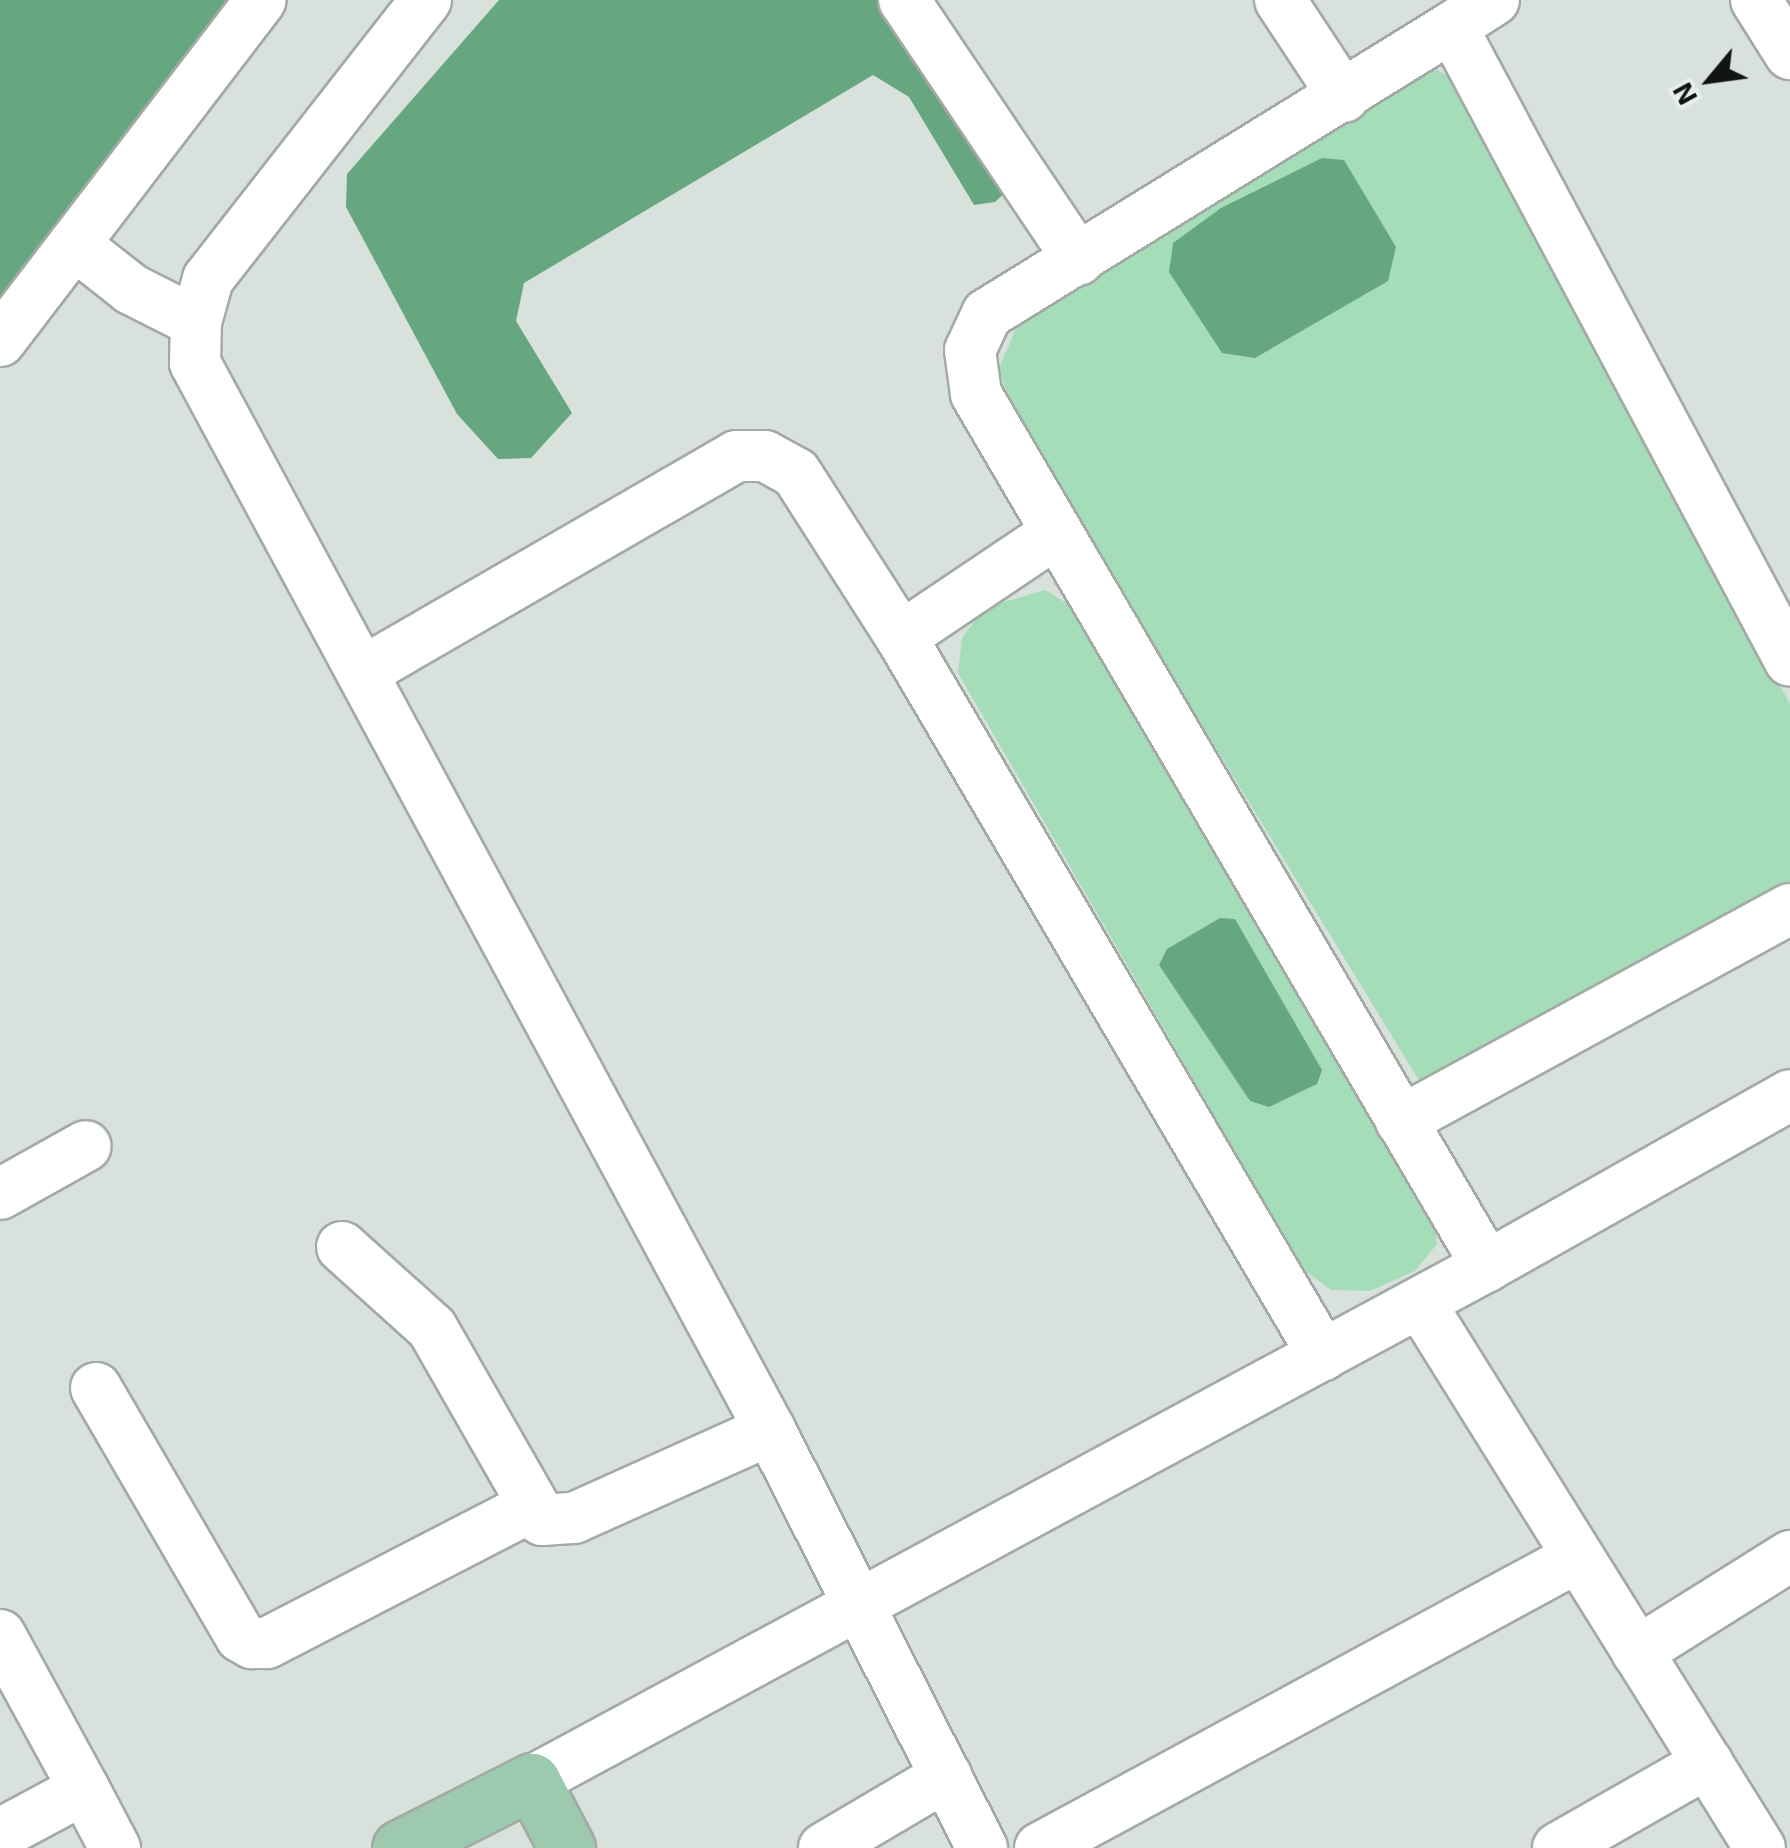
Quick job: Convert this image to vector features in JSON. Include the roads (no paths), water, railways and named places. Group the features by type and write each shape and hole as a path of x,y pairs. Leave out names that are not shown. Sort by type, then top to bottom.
{"main road":[{"path":"400,1848 532,1781 568,1848"}],"street":[{"path":"0,341 260,0"},
{"path":"426,0 208,278 196,322 195,363 366,670 770,1430 982,1848"},
{"path":"904,0 1079,260"},
{"path":"1280,0 1344,97"},
{"path":"1487,1266 976,394 970,350 987,314 1344,97 1494,0"},
{"path":"1756,0 1790,54"},
{"path":"1452,27 1790,661"},
{"path":"74,244 131,289 196,322"},
{"path":"366,670 737,456 765,456 796,473 901,636 1323,1355"},
{"path":"901,636 1056,533"},
{"path":"1401,1121 1790,909"},
{"path":"532,1781 1420,1303 1790,1095"},
{"path":"0,1194 86,1146"},
{"path":"342,1247 432,1328 500,1439 530,1508 542,1520 574,1518 770,1430"},
{"path":"1420,1303 1706,1763 1769,1839"},
{"path":"96,1388 241,1637 252,1642 268,1643 530,1508"},
{"path":"1040,1848 1578,1556"},
{"path":"1637,1652 1790,1556"},
{"path":"0,1636 115,1848"},
{"path":"1558,1848 1706,1763"},
{"path":"824,1848 946,1776"},
{"path":"0,1834 84,1790"}]}
